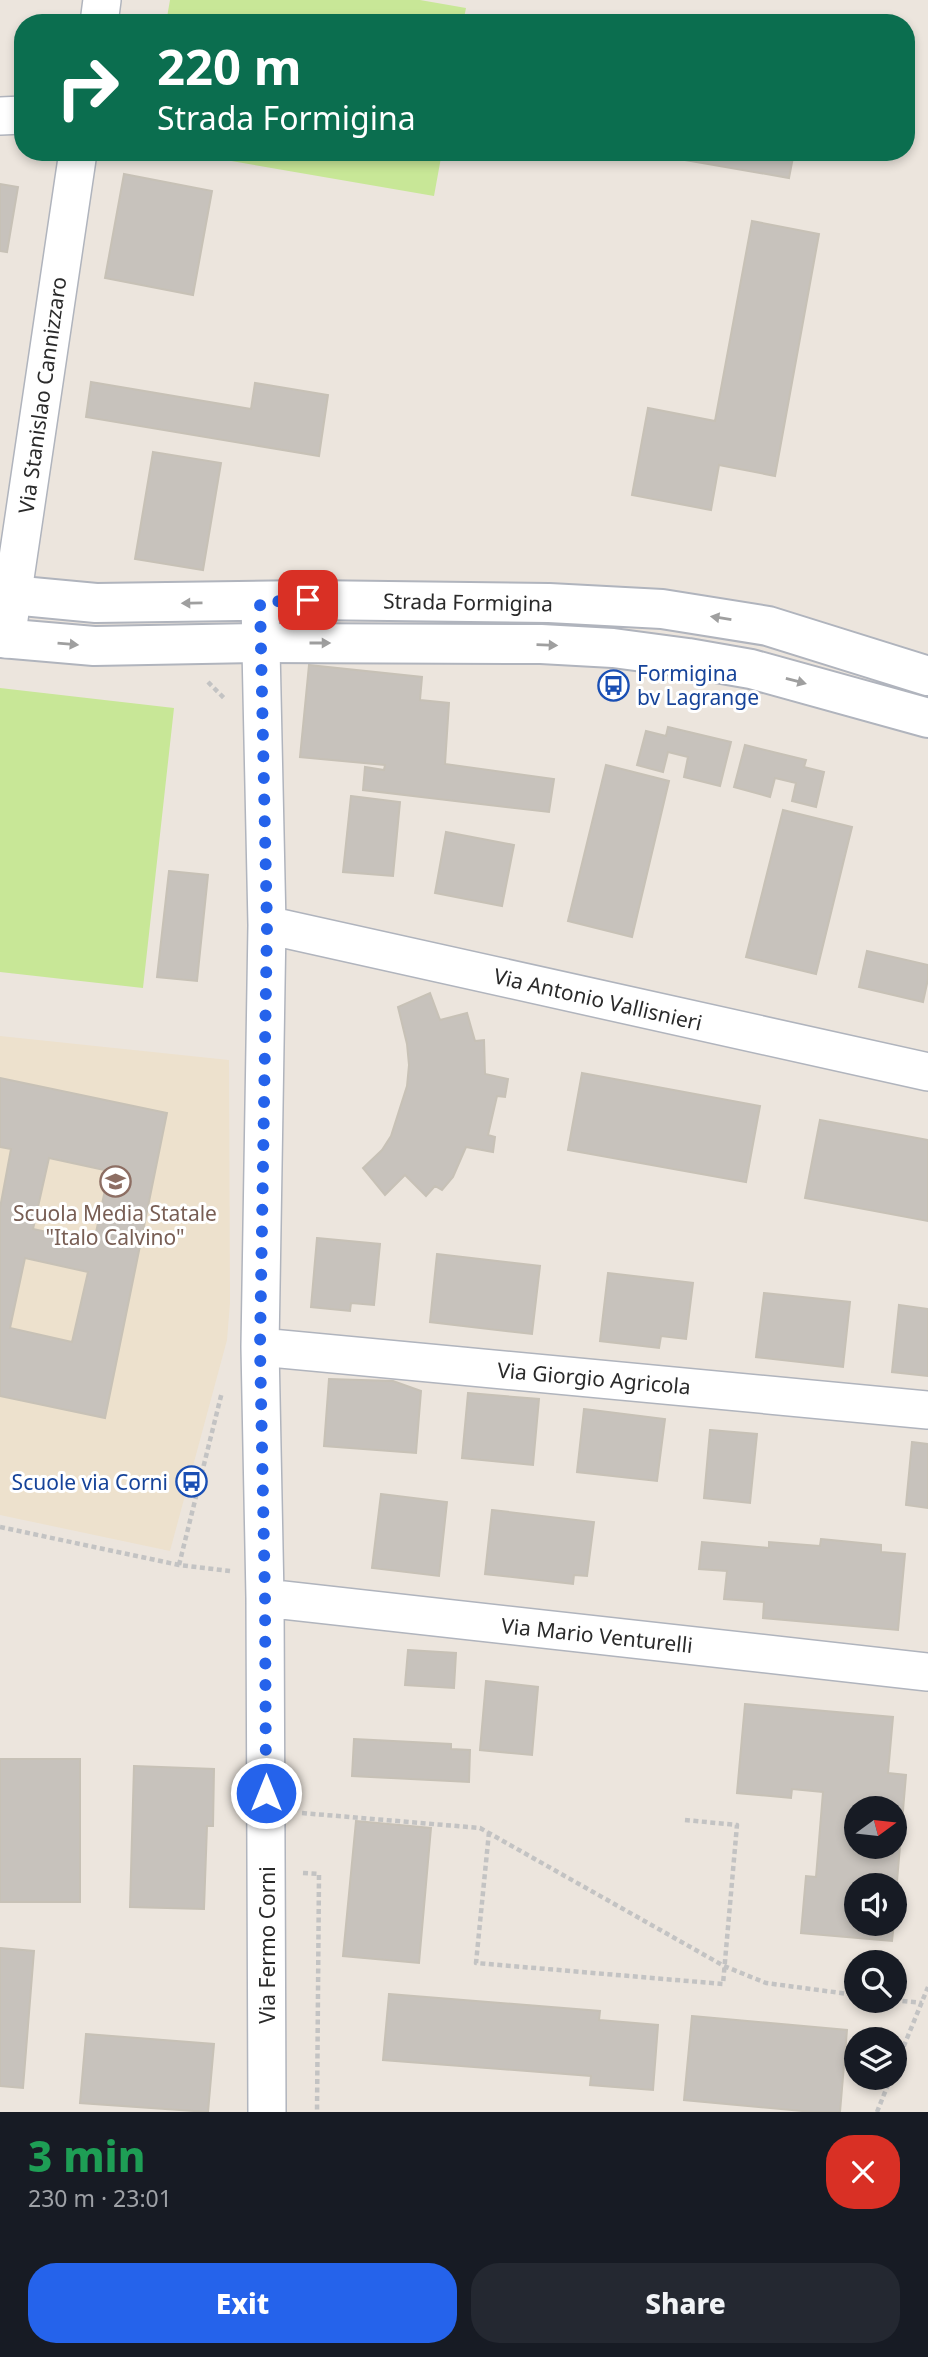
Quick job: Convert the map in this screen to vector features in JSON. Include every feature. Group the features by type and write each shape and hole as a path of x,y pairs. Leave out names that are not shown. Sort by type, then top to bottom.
{"street":[{"name":"Via Stanislao Cannizzaro","path":"3,638 6,595 77,161"},
{"name":"Strada Formigina","path":"6,595 96,603 549,603 662,609 768,626 925,669"},
{"name":"Via Fermo Corni","path":"260,602 267,925 260,1347 265,1598 267,2112"},
{"name":"Strada Formigina","path":"3,638 94,646 261,643 612,648 751,669 915,714"},
{"path":"915,714 925,669"},
{"name":"Via Antonio Vallisnieri","path":"267,925 928,1072"},
{"name":"Via Giorgio Agricola","path":"260,1347 928,1410"},
{"name":"Via Mario Venturelli","path":"265,1598 928,1672"}],"path":[{"path":"300,1813 480,1828 724,1966 766,1983 844,1993"},
{"path":"489,1832 476,1963 723,1984 737,1825 685,1820"},
{"path":"907,2039 928,1987"},
{"path":"907,2001 922,2003"},
{"path":"877,2112 886,2090"}],"shaded area":[{"name":"Scuola Media Statale \"Italo Calvino\"","path":"0,1036 229,1060 230,1303 227,1340 170,1551 0,1515"}],"green space":[{"path":"170,0 420,0 466,8 465,14 168,14"},
{"path":"231,161 440,161 434,196"},
{"path":"0,688 174,708 143,988 0,972"}],"building":[{"path":"691,161 792,161 789,178"},
{"path":"124,174 212,191 193,295 105,278"},
{"path":"0,184 18,187 7,252 0,251"},
{"path":"752,221 819,234 775,476 719,465 711,510 632,495 648,408 715,421"},
{"path":"91,382 251,409 255,383 328,395 319,456 86,417"},
{"path":"153,452 221,463 203,570 135,559"},
{"path":"309,665 422,677 420,700 449,703 445,764 554,779 549,812 363,790 365,767 384,770 385,765 300,757"},
{"path":"668,727 731,742 720,786 684,777 688,757 668,752 663,772 637,765 646,731 666,736"},
{"path":"745,745 806,760 804,767 824,772 816,807 792,801 796,783 775,778 770,797 734,787"},
{"path":"606,765 669,781 632,937 568,921"},
{"path":"351,796 400,802 393,876 343,872"},
{"path":"783,810 852,827 816,974 746,957"},
{"path":"446,832 514,845 502,906 435,893"},
{"path":"169,871 208,875 197,981 157,977"},
{"path":"867,951 928,965 923,1002 859,987"},
{"path":"430,993 440,1020 467,1013 475,1041 484,1040 485,1074 508,1079 505,1097 497,1096 488,1135 495,1137 493,1152 466,1147 453,1177 442,1190 435,1186 426,1196 405,1175 385,1195 363,1168 382,1150 391,1136 407,1086 407,1044 398,1007"},
{"path":"582,1073 760,1106 746,1182 568,1150"},
{"path":"0,1078 167,1113 105,1418 0,1396 0,1208 11,1149 0,1147","holes":["49,1158 109,1171 94,1242 33,1229","25,1258 88,1272 72,1342 10,1328"]},
{"path":"820,1120 928,1140 928,1221 805,1198"},
{"path":"317,1238 380,1244 374,1305 351,1303 350,1311 311,1307"},
{"path":"437,1254 540,1266 532,1334 430,1322"},
{"path":"608,1273 693,1283 686,1339 661,1336 659,1348 600,1341"},
{"path":"764,1293 850,1302 843,1367 756,1357"},
{"path":"899,1305 928,1309 928,1376 892,1372"},
{"path":"329,1379 393,1381 421,1391 416,1453 324,1446"},
{"path":"468,1393 539,1399 533,1465 462,1458"},
{"path":"584,1409 665,1419 657,1481 577,1472"},
{"path":"710,1430 757,1434 750,1503 704,1498"},
{"path":"912,1442 928,1444 928,1508 906,1505"},
{"path":"381,1494 447,1502 439,1576 372,1568"},
{"path":"492,1510 594,1522 587,1576 574,1575 573,1584 485,1574"},
{"path":"821,1539 881,1545 881,1552 905,1554 898,1630 763,1618 764,1602 724,1599 727,1571 699,1569 702,1542 769,1548 769,1542 820,1546"},
{"path":"408,1650 456,1653 454,1688 405,1685"},
{"path":"486,1681 538,1687 532,1755 480,1750"},
{"path":"745,1704 893,1717 888,1773 906,1775 904,1796 844,1796 844,1859 899,1859 898,1873 844,1873 844,1936 893,1936 892,1941 801,1933 806,1876 816,1877 823,1792 792,1789 791,1798 737,1793"},
{"path":"354,1739 451,1744 451,1749 470,1750 469,1782 352,1776"},
{"path":"0,1759 80,1759 80,1902 0,1902"},
{"path":"134,1766 214,1769 213,1826 207,1826 204,1909 130,1907"},
{"path":"356,1821 431,1828 419,1963 343,1956"},
{"path":"0,1948 34,1951 23,2088 0,2086"},
{"path":"389,1994 600,2011 599,2020 658,2025 653,2090 590,2085 591,2076 383,2060"},
{"path":"692,2016 844,2030 840,2112 684,2100"},
{"path":"86,2034 214,2044 208,2112 80,2103"}],"place":[{"name":"Formigina bv Lagrange","path":"614,685"},
{"name":"Scuola Media Statale \"Italo Calvino\"","path":"115,1181"},
{"name":"Scuole via Corni","path":"191,1482"}],"route":[{"path":"266,1793 260,1347 267,925 260,602 308,600"}]}
